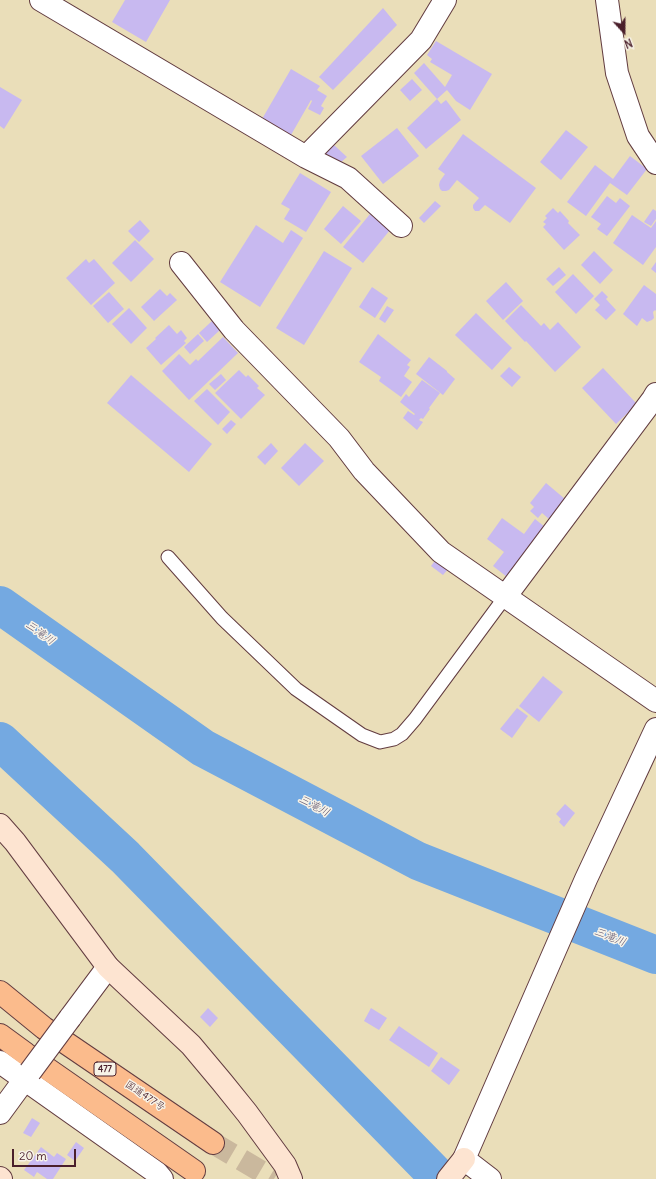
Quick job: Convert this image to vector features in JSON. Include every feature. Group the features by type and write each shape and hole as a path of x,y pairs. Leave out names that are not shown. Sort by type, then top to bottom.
{"highway":[{"name":"国道477号","path":"0,992 44,1028 213,1143"},
{"path":"0,1035 194,1171"}],"street":[{"path":"41,0 306,156 348,178 401,226"},
{"path":"306,156 421,40 445,0"},
{"path":"606,0 617,73 638,136 656,163"},
{"path":"181,264 234,330 339,438 364,471 441,552 656,701"},
{"path":"505,597 656,394"},
{"path":"490,1179 455,1170 501,1072 586,879 656,729"},
{"path":"0,825 15,842 108,967 191,1045 247,1113 285,1165 291,1179"},
{"path":"0,1113 108,967"},
{"path":"0,1062 27,1076 157,1173 162,1179"}],"lane":[{"path":"168,557 222,618 296,689 362,735 380,742 402,734 505,597"}],"building":[{"path":"125,0 170,0 146,42 112,22"},
{"path":"383,8 397,25 333,90 319,77"},
{"path":"436,41 492,74 470,110 456,101 447,90 437,99 414,73 424,63 445,87 452,75 430,62 432,59 427,55"},
{"path":"291,69 320,86 317,90 327,96 321,106 324,108 320,115 308,109 312,101 311,100 291,135 262,119"},
{"path":"412,79 422,90 410,101 400,90"},
{"path":"0,87 22,100 4,129 0,126"},
{"path":"437,99 441,104 446,100 461,120 426,149 407,128"},
{"path":"397,128 419,156 383,184 361,156"},
{"path":"566,130 588,147 561,180 540,162"},
{"path":"463,134 536,188 510,223 485,205 479,211 475,211 473,205 479,198 457,180 449,190 442,191 440,189 440,181 445,174 438,169"},
{"path":"334,145 347,157 340,163 325,154"},
{"path":"630,156 647,169 627,195 610,183 586,216 567,202 595,165 613,179"},
{"path":"300,173 331,192 306,232 284,219 290,209 281,204"},
{"path":"607,196 616,203 620,198 630,206 607,236 597,229 601,224 591,217"},
{"path":"435,201 441,206 424,223 419,218"},
{"path":"343,206 361,221 341,244 324,229"},
{"path":"553,208 558,213 560,211 569,221 568,223 580,235 564,250 543,227 546,224 543,222 547,218 545,216"},
{"path":"653,209 656,211 656,219 651,226 644,222"},
{"path":"370,214 390,230 363,263 343,247"},
{"path":"632,215 651,228 656,221 656,247 643,265 613,243"},
{"path":"140,220 150,231 139,242 128,231"},
{"path":"256,225 283,243 291,230 303,238 260,307 220,282"},
{"path":"135,240 154,259 131,282 112,263"},
{"path":"324,251 352,268 304,345 276,328"},
{"path":"594,251 613,270 600,284 581,265"},
{"path":"86,259 89,263 94,259 115,283 91,305 66,278"},
{"path":"656,262 656,273 651,269"},
{"path":"559,267 566,275 553,286 546,279"},
{"path":"573,274 594,296 576,314 555,292"},
{"path":"506,282 523,301 503,320 486,301"},
{"path":"644,285 656,294 656,311 655,310 653,312 654,318 652,320 647,322 642,318 637,326 623,314"},
{"path":"372,287 388,298 375,318 359,307"},
{"path":"160,289 167,296 170,293 177,300 154,321 141,307"},
{"path":"602,291 608,297 606,299 616,310 606,320 595,310 600,305 594,299"},
{"path":"109,292 124,309 108,323 93,306"},
{"path":"521,305 541,326 544,323 550,330 558,322 581,347 555,372 505,321"},
{"path":"387,306 394,310 385,323 379,319"},
{"path":"129,308 147,328 131,344 112,324"},
{"path":"476,313 512,348 492,370 455,335"},
{"path":"212,321 220,330 207,342 199,333"},
{"path":"169,325 177,334 181,330 187,338 184,341 186,343 161,365 146,348"},
{"path":"198,334 204,341 190,354 184,347"},
{"path":"378,334 411,360 407,365 410,367 404,376 412,382 401,397 379,381 381,377 359,362"},
{"path":"223,337 238,353 189,400 162,371 179,354 190,365 196,359 198,361"},
{"path":"429,357 455,379 443,395 416,374"},
{"path":"509,367 521,377 512,387 500,376"},
{"path":"603,368 637,404 616,424 582,388"},
{"path":"239,370 246,377 248,375 259,386 257,388 265,395 241,419 215,393"},
{"path":"221,374 226,380 215,390 209,384"},
{"path":"131,375 212,444 189,472 107,403"},
{"path":"422,380 440,393 423,419 421,418 419,420 423,422 417,430 403,418 408,411 414,415 415,414 400,402 406,394 409,397"},
{"path":"207,389 230,412 218,425 194,401"},
{"path":"231,420 236,424 227,434 222,429"},
{"path":"271,443 278,451 265,465 257,457"},
{"path":"305,443 324,461 299,486 281,468"},
{"path":"546,483 565,499 549,519 542,513 538,518 530,511 534,507 530,503"},
{"path":"502,518 524,534 535,519 545,527 507,577 493,566 504,552 487,539"},
{"path":"437,558 449,568 443,575 431,566"},
{"path":"543,676 563,692 539,722 519,706"},
{"path":"517,708 528,716 512,738 500,729"},
{"path":"565,804 575,813 564,827 559,822 561,819 556,814"},
{"path":"208,1008 218,1018 210,1027 200,1017"},
{"path":"371,1008 387,1018 379,1030 364,1021"},
{"path":"399,1026 438,1053 429,1067 389,1040"},
{"path":"441,1057 460,1070 449,1085 431,1071"},
{"path":"32,1118 40,1123 31,1137 23,1133"},
{"path":"76,1142 84,1148 75,1161 67,1155"},
{"path":"41,1147 54,1157 57,1153 66,1159 53,1179 47,1179 37,1172 34,1177 24,1170"}],"waterway":[{"name":"三滝川","path":"0,605 203,748 418,861 656,955"},
{"path":"0,741 125,857 440,1179"}],"tunnel":[{"path":"213,1143 274,1179"}]}
